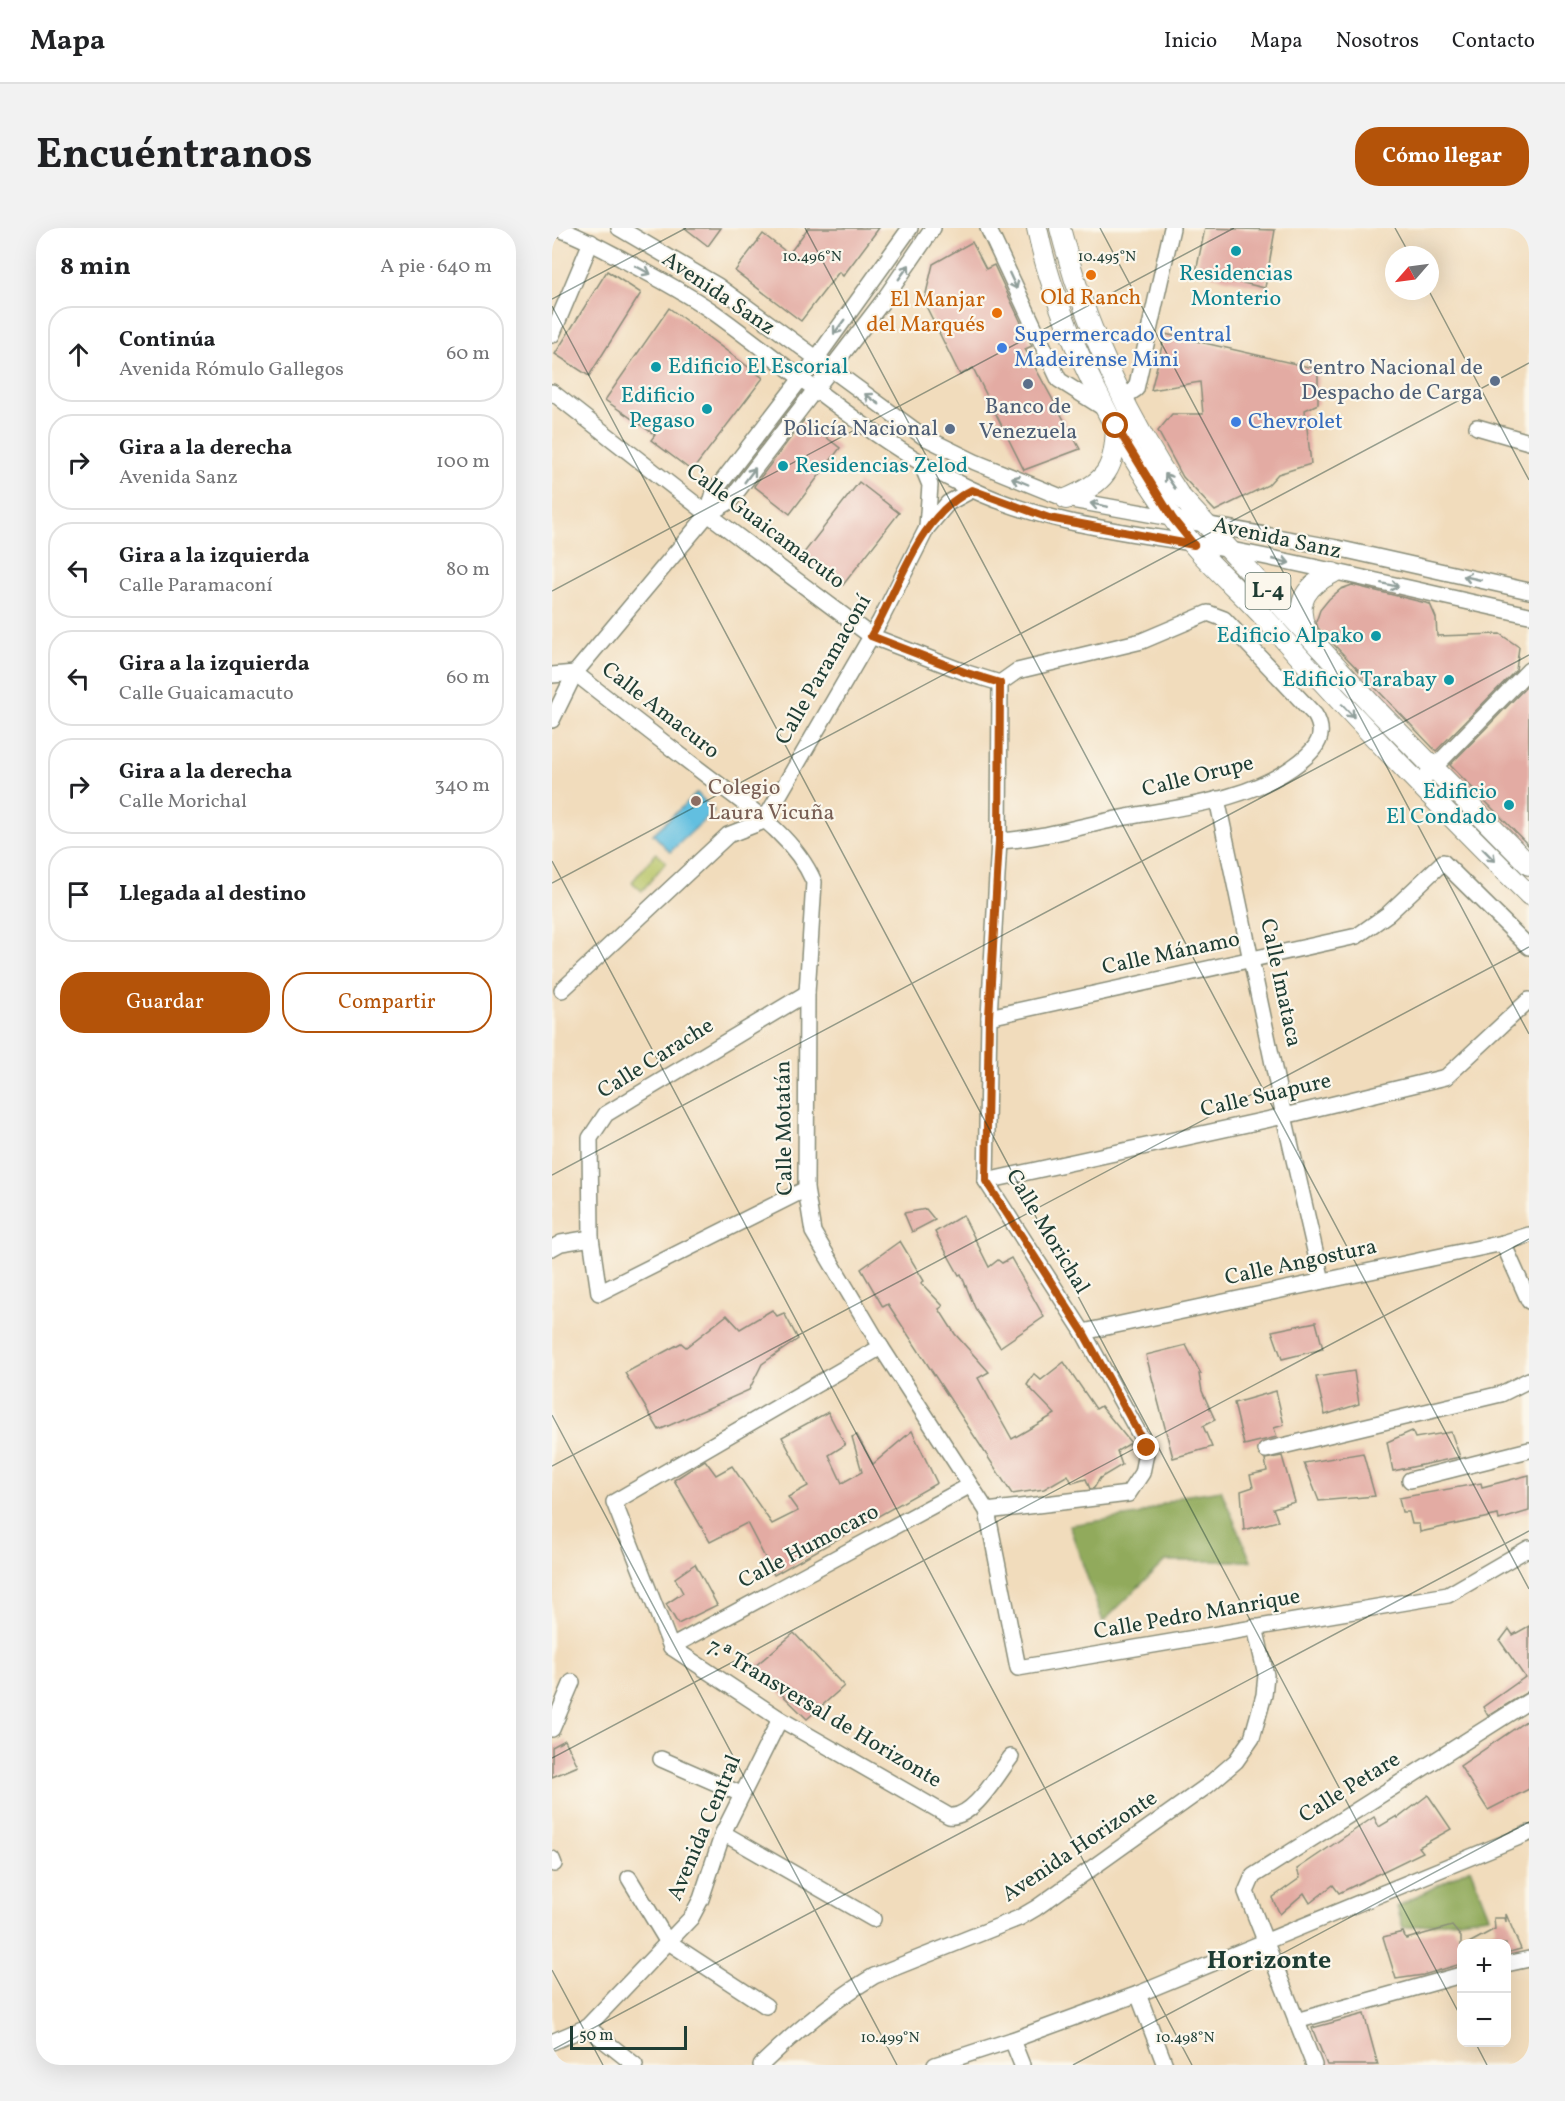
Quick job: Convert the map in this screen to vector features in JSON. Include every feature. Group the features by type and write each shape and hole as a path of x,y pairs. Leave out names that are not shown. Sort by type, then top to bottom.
{"main road":[{"name":"L-4","path":"1060,228 1091,327 1124,397 1163,470 1180,495 1434,768 1529,866"},
{"name":"L-4","path":"1037,229 1053,291 1112,419 1173,519 1194,545 1242,592 1341,704 1529,895"},
{"path":"1066,499 1094,485 1109,471 1116,446 1112,419"},
{"path":"1307,632 1301,619 1302,599 1313,585 1333,573"}],"street":[{"name":"Avenida Sanz","path":"556,228 591,242 666,283 714,313 815,389 921,463 972,490 1049,518 1229,550 1529,615"},
{"path":"708,514 714,492 816,359 910,228"},
{"path":"552,720 575,673 708,514 729,502 908,267 933,228"},
{"path":"988,228 1059,380 1112,419"},
{"path":"1124,397 1136,389 1172,228"},
{"name":"Avenida Sanz","path":"630,230 718,286 924,437 984,466 1066,499 1337,548 1529,591"},
{"path":"552,335 591,242"},
{"name":"Calle Guaicamacuto","path":"552,392 708,514 871,636 967,673 1000,683"},
{"path":"1477,427 1529,442"},
{"name":"Calle Paramaconí","path":"921,463 930,485 927,528"},
{"name":"Calle Paramaconí","path":"764,821 871,636 927,528 948,503 972,490"},
{"name":"Calle Orupe","path":"999,841 1217,799 1253,789 1286,773 1317,746 1321,729 1316,715 1219,616 1202,614 1142,641 1017,671 1000,683"},
{"path":"1418,784 1529,670"},
{"name":"Calle Amacuro","path":"552,675 575,673 764,821"},
{"name":"Calle Morichal","path":"987,1511 1128,1494 1142,1473 1147,1448 1083,1332 986,1181 989,1017 999,841 1000,683"},
{"name":"Calle Imataca","path":"1217,799 1253,960 1284,1116 1322,1281"},
{"path":"562,990 728,836 764,821"},
{"name":"Calle Motatán","path":"764,821 796,849 814,882 807,993 806,1190 813,1232 881,1347 987,1511"},
{"name":"Calle Mánamo","path":"989,1017 1357,936 1388,914 1443,862 1529,946"},
{"name":"Calle Carache","path":"806,1190 599,1293 591,1238 590,1138 606,1114 807,993"},
{"name":"Calle Suapure","path":"986,1181 1284,1116 1446,1077 1529,1000"},
{"name":"Calle Angostura","path":"1083,1332 1503,1243 1529,1235"},
{"path":"552,1248 561,1243 591,1238"},
{"path":"1503,1243 1529,1301"},
{"name":"7.ª Transversal de Horizonte","path":"881,1347 614,1502 671,1647 780,1719 949,1816 963,1815 973,1807 1011,1757"},
{"path":"1266,1450 1501,1394 1529,1380"},
{"path":"1410,1480 1529,1450"},
{"name":"Calle Humocaro","path":"671,1647 969,1486"},
{"name":"Calle Pedro Manrique","path":"987,1511 1018,1668 1448,1596 1529,1548"},
{"name":"Avenida Horizonte","path":"761,2065 796,2032 856,1986 874,1976 1018,1918 1036,1908 1227,1770 1252,1738 1264,1695 1266,1676 1255,1627"},
{"path":"552,1729 572,1682"},
{"name":"Calle Petare","path":"1314,2065 1246,1892 1253,1876 1529,1701"},
{"name":"Avenida Central","path":"587,2027 691,1918 723,1833 780,1719"},
{"path":"661,1759 741,1794"},
{"path":"723,1833 873,1919"},
{"path":"935,2065 1012,2040 1138,1994 1529,1833"},
{"path":"629,1878 667,1941 766,2006"},
{"path":"1511,1963 1529,1959"},
{"path":"1296,2022 1457,1977"},
{"path":"1138,1994 1165,2065"},
{"path":"552,2042 587,2027 635,2065"},
{"path":"1012,2040 1022,2065"}],"green space":[{"path":"656,853 666,862 642,891 632,882"},
{"path":"1221,1490 1251,1561 1165,1561 1103,1622 1069,1525 1138,1515 1182,1496"},
{"path":"1470,1868 1489,1916 1403,1928 1397,1907"}],"water":[{"path":"697,793 714,811 670,852 653,834"}],"building":[{"path":"685,228 721,228 708,246"},
{"path":"808,228 879,228 843,276 839,272 801,321 735,271 763,234 789,254"},
{"name":"Residencias Monterio","path":"1205,228 1275,230 1265,288 1196,272"},
{"path":"972,242 986,269 994,265 1032,346 1025,349 1080,449 1024,470 973,368 960,375 924,302 933,264"},
{"path":"607,271 641,293 589,376 555,354"},
{"path":"669,308 763,378 692,471 651,440 655,435 605,400"},
{"name":"Chevrolet","path":"1165,334 1318,369 1318,404 1305,410 1311,464 1278,474 1268,485 1215,511 1183,477 1158,431 1172,414 1203,414 1200,382 1151,390"},
{"name":"Residencias Zelod","path":"804,420 840,448 790,514 754,486"},
{"path":"859,482 899,513 843,585 803,554"},
{"path":"1352,585 1430,604 1436,618 1437,636 1500,634 1519,647 1516,670 1436,751 1318,628 1316,622 1320,610 1341,589"},
{"name":"Edificio El Condado","path":"1529,684 1529,846 1450,765"},
{"path":"926,1209 935,1220 912,1232 904,1213"},
{"path":"963,1215 989,1267 998,1260 1002,1263 1011,1258 1044,1317 1000,1347 975,1308 961,1274 959,1275 935,1232"},
{"path":"900,1241 924,1281 921,1283 943,1306 939,1309 955,1334 989,1372 978,1378 1012,1439 1055,1414 1027,1385 1034,1374 1041,1380 1064,1362 1096,1409 1101,1406 1131,1443 1117,1451 1122,1465 1100,1478 1094,1488 1090,1489 1086,1479 1072,1483 1068,1475 1044,1489 1012,1494 888,1304 883,1307 861,1269"},
{"path":"772,1310 777,1316 784,1313 798,1339 762,1364 749,1390 659,1430 625,1373 681,1343 686,1347 727,1315 740,1329"},
{"path":"1316,1322 1323,1349 1282,1359 1272,1331"},
{"path":"1186,1345 1201,1374 1199,1374 1202,1391 1215,1420 1203,1426 1212,1447 1173,1458 1146,1355"},
{"path":"1354,1371 1359,1404 1325,1415 1316,1377"},
{"path":"1276,1391 1284,1425 1274,1428 1277,1437 1244,1445 1234,1403"},
{"path":"828,1412 845,1445 829,1455 842,1483 862,1472 852,1437 857,1435 873,1464 912,1431 937,1483 774,1575 747,1523 710,1542 674,1480 705,1460 716,1475 732,1466 772,1524 798,1511 788,1497 808,1486 782,1437"},
{"path":"1412,1431 1415,1438 1451,1432 1460,1457 1393,1471 1387,1442"},
{"path":"1363,1453 1375,1496 1319,1501 1304,1463"},
{"path":"1282,1456 1295,1502 1273,1508 1278,1521 1244,1530 1241,1491 1253,1487 1250,1475 1267,1471 1265,1459"},
{"path":"1529,1475 1529,1511 1499,1520 1498,1515 1420,1532 1419,1524 1412,1524 1409,1512 1402,1512 1399,1498 1481,1483 1482,1487"},
{"path":"695,1564 717,1605 678,1624 666,1604 683,1593 675,1578"},
{"path":"1529,1626 1529,1691 1488,1716 1483,1707 1525,1677 1500,1641 1509,1629 1513,1635"},
{"path":"794,1633 844,1686 807,1719 754,1667"},
{"path":"1529,1719 1529,1789 1488,1810 1460,1766"},
{"path":"565,1740 578,1766 552,1777 552,1747"},
{"path":"1428,1795 1451,1829 1419,1847 1423,1852 1339,1893 1333,1885 1310,1903 1304,1893 1280,1914 1272,1898 1300,1878 1297,1869 1374,1817 1379,1827 1397,1816 1398,1818"},
{"path":"1506,1914 1521,1949 1511,1952 1511,1939 1476,1939 1495,1929 1494,1918 1505,1918 1506,1922"},
{"path":"1452,1926 1461,1937 1457,1939 1457,1965 1423,1975 1396,1979 1383,1937 1403,1932 1406,1939"},
{"path":"1364,2014 1378,2065 1327,2065 1312,2028"}],"place":[{"name":"Residencias Monterio","path":"1236,251"},
{"name":"Old Ranch","path":"1091,275"},
{"name":"El Manjar del Marqués","path":"997,313"},
{"name":"Supermercado Central Madeirense Mini","path":"1002,348"},
{"name":"Edificio El Escorial","path":"656,367"},
{"name":"Centro Nacional de Despacho de Carga","path":"1495,381"},
{"name":"Banco de Venezuela","path":"1028,384"},
{"name":"Edificio Pegaso","path":"707,409"},
{"name":"Chevrolet","path":"1236,422"},
{"name":"Policía Nacional","path":"950,429"},
{"name":"Residencias Zelod","path":"783,466"},
{"name":"Edificio Alpako","path":"1376,636"},
{"name":"Edificio Tarabay","path":"1449,680"},
{"name":"Colegio Laura Vicuña","path":"696,801"},
{"name":"Edificio El Condado","path":"1509,805"}],"district":[{"name":"Horizonte","path":"1269,1961"}],"route":[{"path":"1116,426 1173,519 1194,545 1158,537 1102,530 1049,518 972,490 948,503 927,528 871,636 887,644 1000,683 999,841 989,1017 986,1181 1008,1219 1083,1332 1147,1448"}]}
